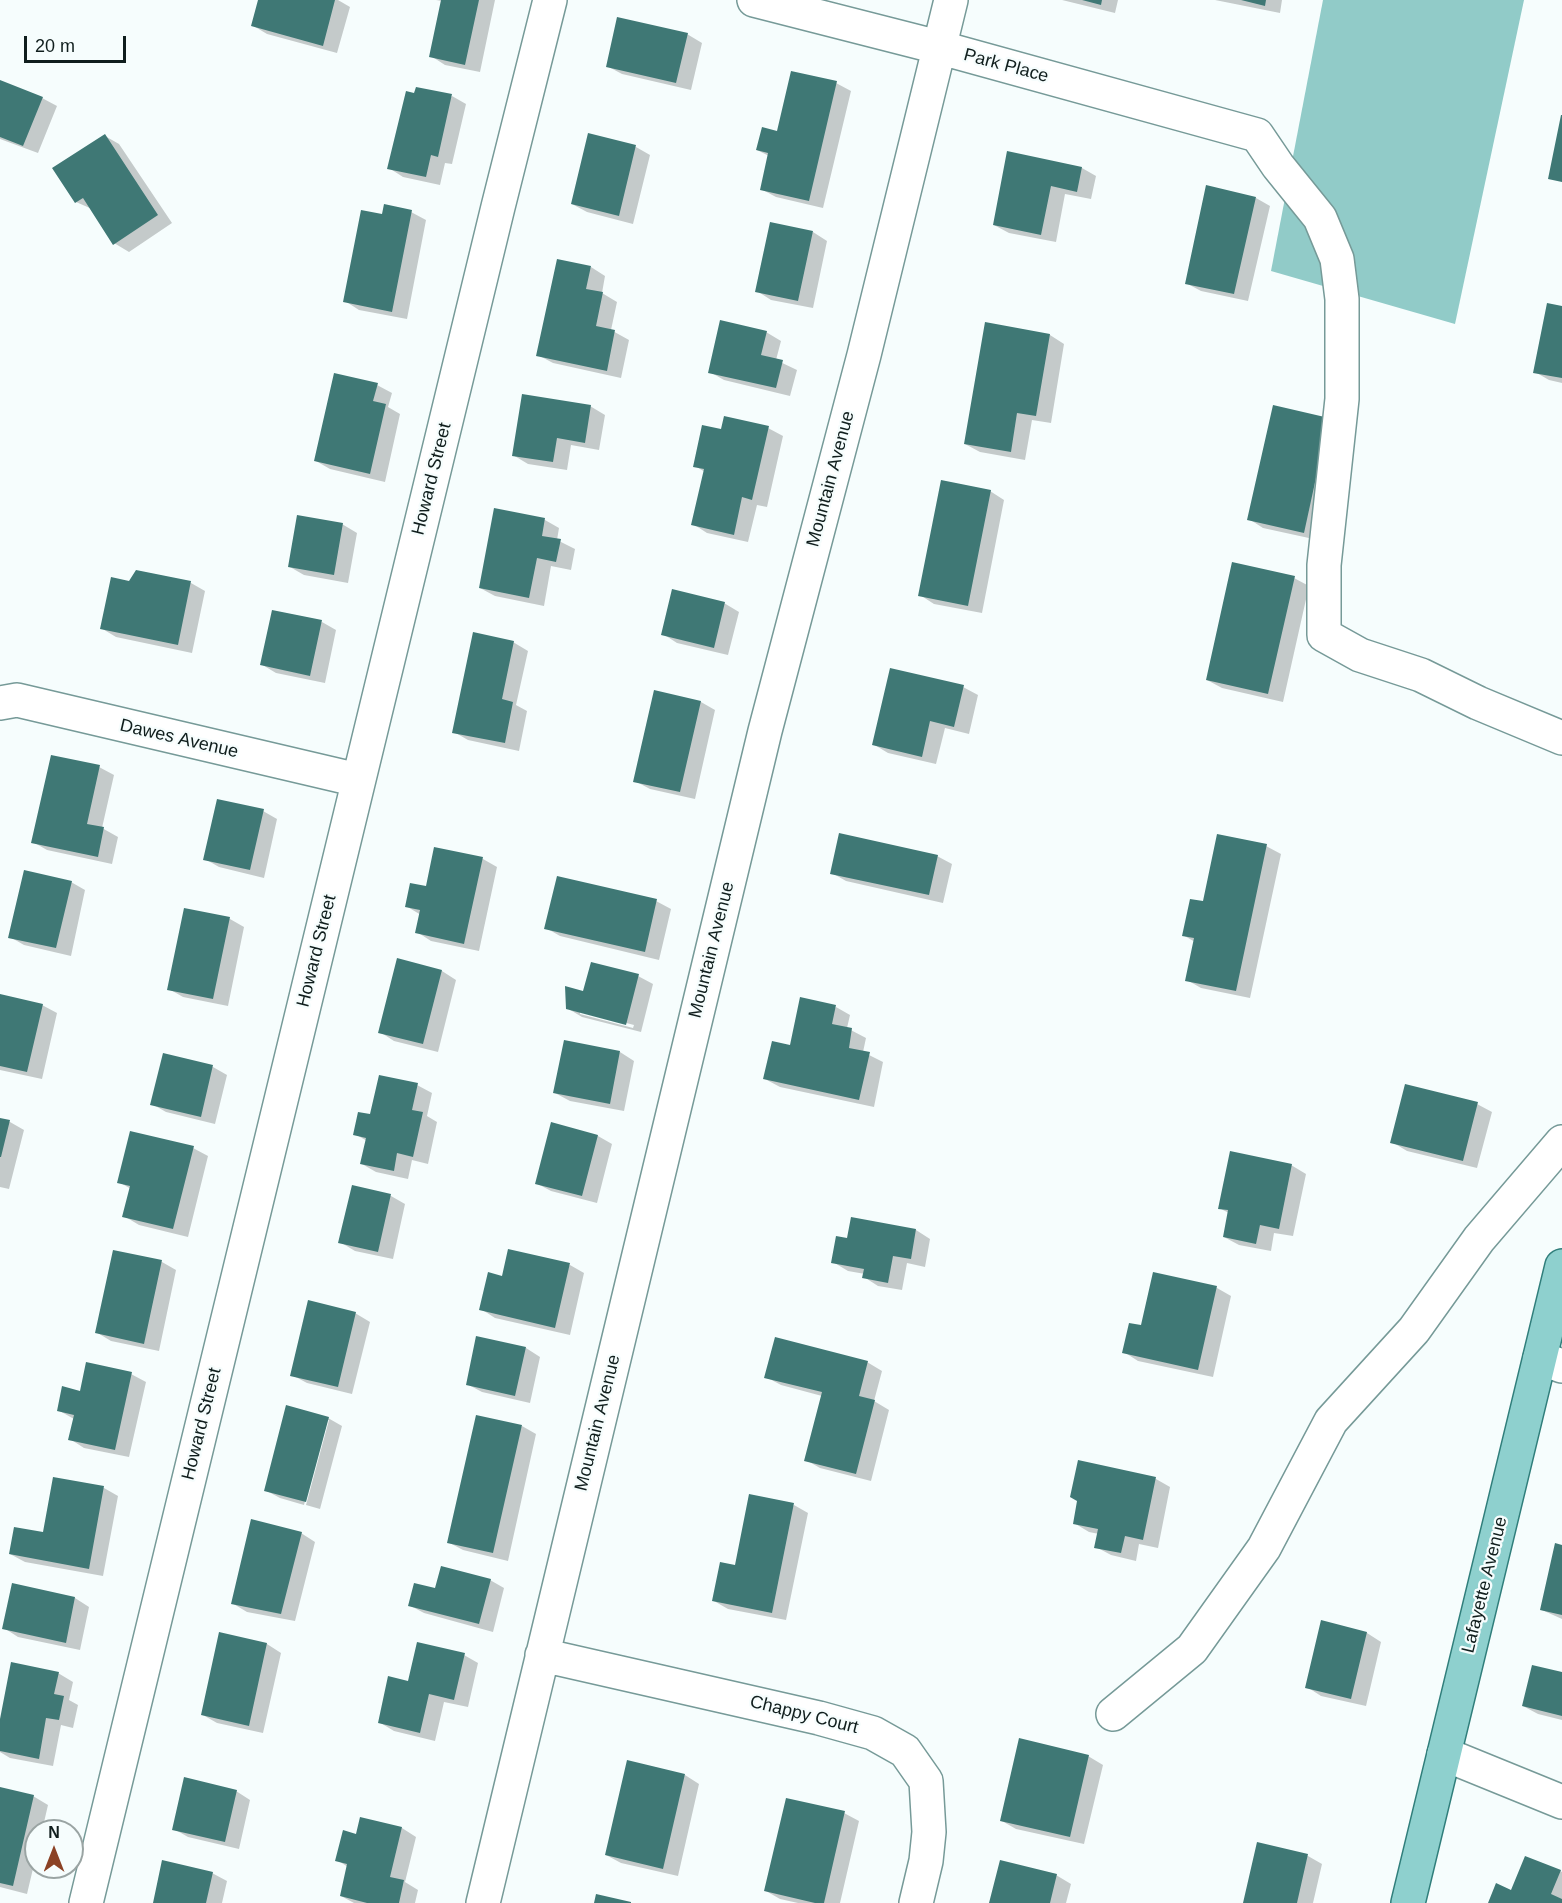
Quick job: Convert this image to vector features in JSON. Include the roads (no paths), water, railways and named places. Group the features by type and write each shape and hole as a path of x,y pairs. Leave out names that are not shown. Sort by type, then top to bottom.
{"main road":[{"name":"Lafayette Avenue","path":"1408,1903 1444,1754 1551,1362 1562,1266"}],"street":[{"name":"Howard Street","path":"86,1903 550,0"},
{"name":"Park Place","path":"754,0 938,47 1257,135 1278,166 1320,218 1337,259 1342,299 1342,399 1324,565 1324,635 1360,656 1421,675 1478,703 1562,738"},
{"name":"Mountain Avenue","path":"483,1903 765,731 864,355 951,0"},
{"name":"Dawes Avenue","path":"0,703 17,700 358,780"},
{"path":"1113,1714 1191,1649 1264,1548 1331,1421 1414,1330 1479,1239 1562,1142"},
{"name":"Chappy Court","path":"542,1656 819,1718 873,1733 904,1751 926,1781 929,1832 926,1862 916,1903"},
{"path":"1444,1754 1562,1802"}]}
